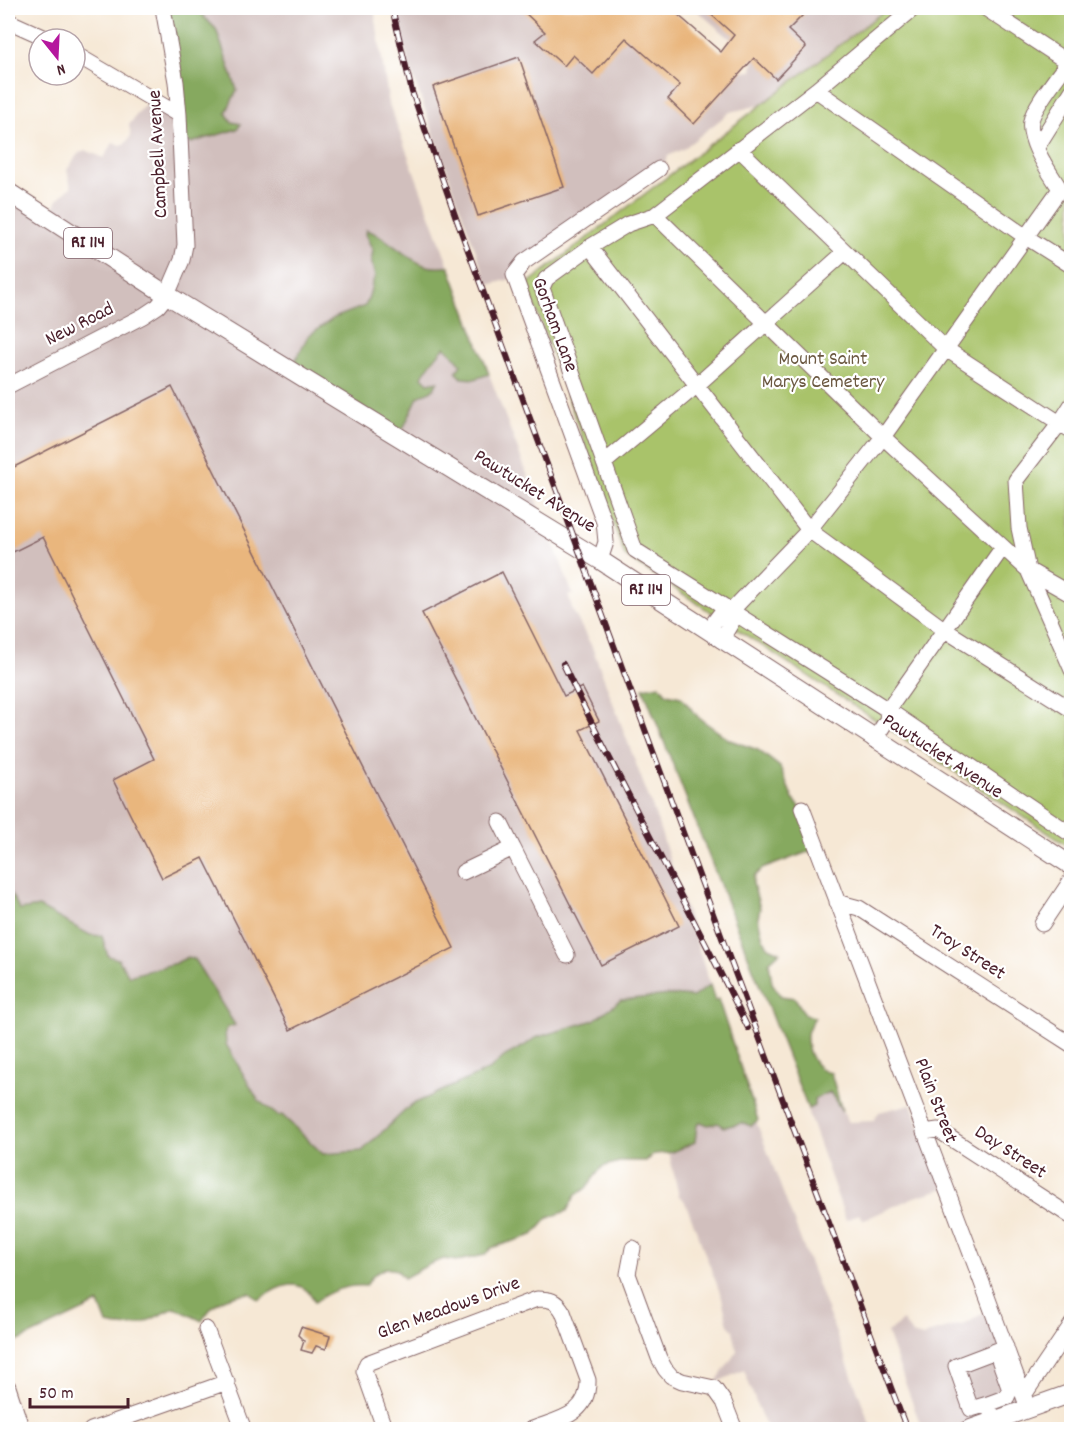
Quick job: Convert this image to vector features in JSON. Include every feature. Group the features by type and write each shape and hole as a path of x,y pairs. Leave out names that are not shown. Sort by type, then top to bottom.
{"main road":[{"name":"Pawtucket Avenue","path":"8,192 167,295 600,560 1071,866"},
{"path":"968,1430 993,1418 1016,1395 1071,1393"}],"street":[{"name":"Campbell Avenue","path":"163,8 176,82 185,245 182,260 167,295"},
{"path":"914,8 816,90 655,215 628,224 590,247 546,279 542,288 635,550 888,710 1071,835"},
{"path":"715,635 721,613 730,611 809,530 883,437 1026,237 1066,190 1036,147 1030,121 1035,110 1070,64 985,8"},
{"path":"8,21 27,30"},
{"path":"87,61 179,115"},
{"path":"816,90 1071,266"},
{"path":"1036,147 1071,91"},
{"path":"739,149 946,349 1066,427"},
{"name":"Gorham Lane","path":"600,560 606,542 604,522 513,275 524,262 659,169"},
{"path":"655,215 883,437 1002,547 1028,570 1071,595"},
{"path":"590,247 809,530 945,630 1071,710"},
{"path":"604,463 696,386 845,252"},
{"name":"New Road","path":"8,386 143,316 158,306 167,295"},
{"path":"1071,404 1066,427 1016,480 1019,528 1028,570 1071,670"},
{"path":"874,740 887,720 888,710 1002,547"},
{"name":"Plain Street","path":"802,808 924,1132 1016,1395"},
{"path":"1052,822 1071,818"},
{"path":"500,822 567,955"},
{"path":"463,872 513,848"},
{"path":"1042,924 1071,879"},
{"name":"Troy Street","path":"837,902 859,909 1071,1045"},
{"name":"Day Street","path":"924,1132 938,1130 1071,1217"},
{"path":"633,1248 628,1274 659,1358 671,1376 682,1382 714,1388 724,1402 735,1430"},
{"name":"Glen Meadows Drive","path":"385,1430 364,1371 367,1363 537,1299 550,1299 558,1303 563,1312 588,1380 587,1397 574,1413 530,1430"},
{"path":"1016,1395 1071,1324"},
{"path":"206,1329 244,1430"},
{"path":"993,1418 971,1409 956,1366 1001,1349"},
{"path":"91,1430 227,1382"},
{"path":"8,1388 22,1430"}],"shaded area":[{"path":"201,8 374,8 389,104 449,266 439,269 431,267 407,256 367,230 366,234 373,251 371,260 375,277 370,296 365,306 334,318 418,397 434,389 437,381 428,383 422,377 425,369 433,363 440,350 445,347 457,357 461,365 475,379 489,374 573,595 568,595 573,611 592,647 656,817 710,985 693,997 670,995 621,1000 594,1020 535,1038 505,1056 490,1069 411,1105 362,1151 323,1154 282,1115 278,1116 258,1100 226,1044 225,1032 235,1025 188,957 176,963 129,976 118,959 108,957 102,936 90,935 39,907 20,910 8,889 8,190 50,214 58,199 71,187 67,170 78,154 85,150 104,158 113,143 125,144 131,136 129,125 148,100 232,122 226,113 216,29 204,17"},
{"path":"395,8 668,8 740,72 752,71 754,59 694,8 871,8 891,13 799,96 730,112 683,149 668,156 658,175 515,278 488,285 409,65"},
{"path":"830,1092 849,1122 873,1121 879,1112 911,1104 945,1188 912,1198 864,1220 859,1214 846,1220 807,1110 814,1106 814,1099"},
{"path":"756,1121 872,1429 769,1429 761,1416 744,1370 715,1383 737,1351 733,1330 728,1325 722,1298 694,1224 684,1200 679,1196 669,1153 695,1142 697,1125 701,1122 708,1125 718,1123 724,1127"},
{"path":"990,1308 1022,1396 1017,1408 993,1429 922,1429 887,1333 903,1321 912,1334 923,1337 968,1323"}],"green space":[{"path":"164,8 201,8 204,17 216,29 237,90 226,113 232,122 241,124 237,129 191,143 182,141"},
{"name":"Mount Saint Marys Cemetery","path":"888,8 1071,8 1071,848 625,556 527,284"},
{"path":"366,230 386,240 415,261 437,267 449,266 489,374 475,379 462,378 456,372 461,365 445,347 422,377 428,383 438,381 434,389 418,397 401,433 293,365 308,336 334,318 365,306 375,277 371,260 373,251 365,234"},
{"path":"659,685 667,694 681,697 699,718 730,740 758,750 780,767 793,799 801,808 816,849 762,869 754,876 753,884 760,908 758,918 763,939 769,947 780,952 769,962 772,983 781,996 795,998 805,1015 815,1017 807,1033 808,1048 816,1065 831,1073 842,1111 830,1092 814,1099 814,1106 808,1109 643,688"},
{"path":"8,889 20,910 39,907 90,935 102,936 108,956 118,959 129,976 176,963 188,957 194,959 235,1025 225,1031 226,1044 258,1100 278,1116 282,1115 323,1154 362,1151 411,1105 490,1069 505,1056 535,1038 594,1020 621,1000 670,995 693,997 710,985 715,1001 718,999 758,1120 751,1126 743,1123 724,1127 718,1123 708,1125 701,1122 697,1125 695,1142 672,1152 655,1154 646,1161 623,1161 602,1167 586,1188 575,1196 567,1211 548,1218 533,1235 491,1248 485,1255 457,1261 444,1259 404,1278 397,1270 385,1268 373,1275 366,1286 339,1289 315,1302 303,1288 289,1285 274,1290 259,1300 250,1293 234,1296 216,1304 202,1321 175,1308 143,1323 118,1326 107,1324 99,1303 8,1346"}],"building":[{"path":"520,8 670,8 721,52 734,35 704,8 810,8 788,30 806,47 776,79 754,58 694,124 668,99 680,85 626,38 593,74 573,55 564,66 535,40 545,32"},
{"path":"519,57 564,187 478,216 433,87"},
{"path":"172,387 454,948 290,1030 203,858 162,878 113,780 154,759 43,537 13,552 8,542 8,470"},
{"path":"502,572 564,696 582,687 599,721 580,730 679,926 601,965 422,613"},
{"path":"301,1327 330,1336 326,1349 316,1346 312,1353 301,1350 304,1341 298,1335"}],"railway":[{"path":"392,8 412,92 456,218 732,965 907,1430"},
{"path":"563,664 748,1028"}]}
